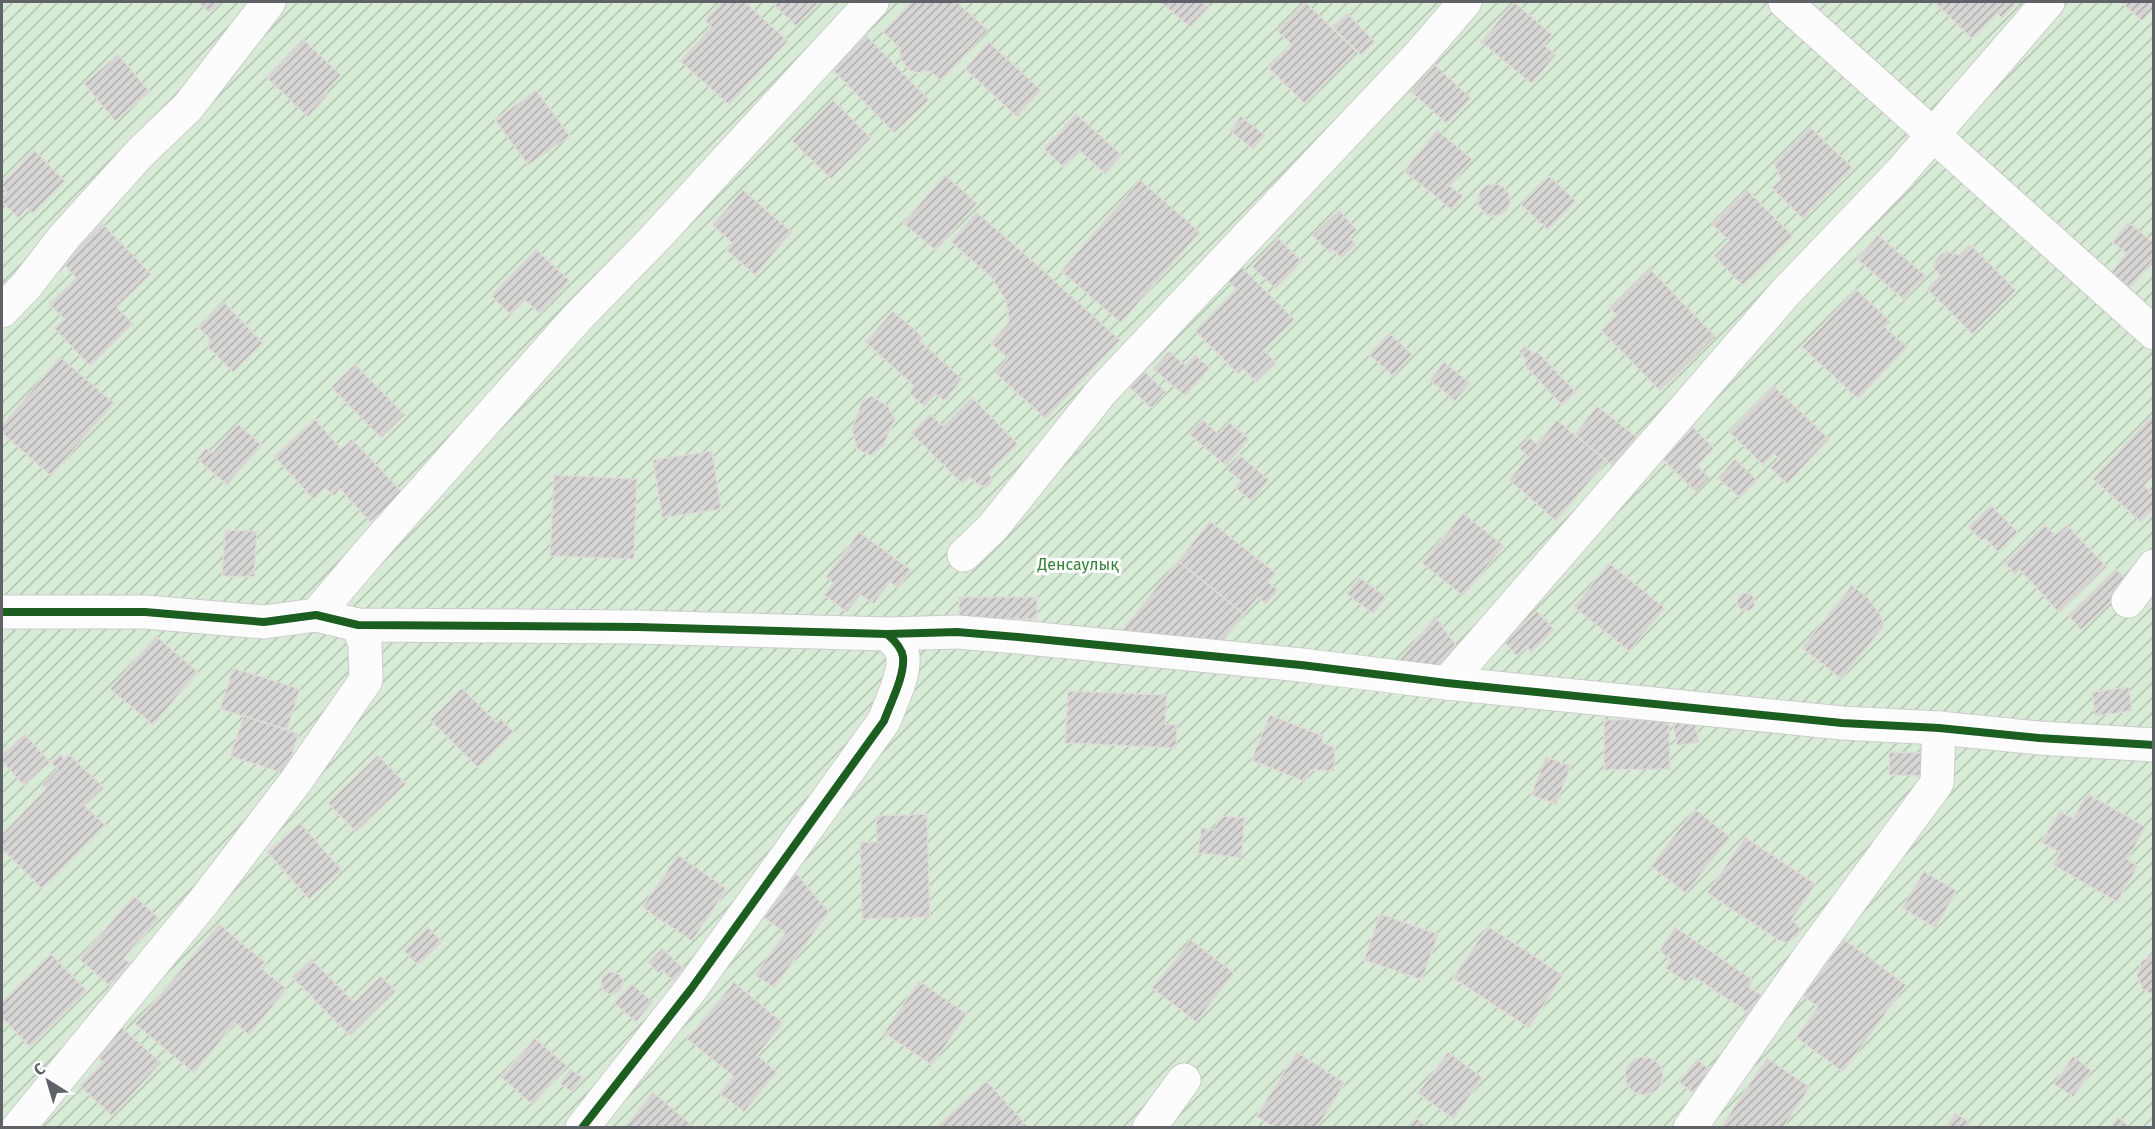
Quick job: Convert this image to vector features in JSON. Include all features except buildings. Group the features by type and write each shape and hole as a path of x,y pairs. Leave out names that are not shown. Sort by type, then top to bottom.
{"street":[{"path":"2,311 65,236 134,160 188,107 269,2"},
{"path":"316,615 576,319 655,238 873,2"},
{"path":"964,555 993,527 1102,391 1422,53 1465,2"},
{"path":"1785,2 2154,333"},
{"path":"1447,684 1785,293 1899,173 2048,2"},
{"path":"2128,601 2154,567"},
{"path":"2,612 145,612 264,622 316,615 358,626 614,627 887,634 957,632 1301,665 1447,684 1842,723 1939,728 2038,738 2154,745"},
{"path":"18,1128 212,891 296,781 366,680 365,645 358,626"},
{"path":"582,1128 691,989 884,721 899,682 903,657 897,643 887,634"},
{"path":"1690,1128 1812,953 1937,783 1939,728"},
{"path":"1149,1128 1184,1080"}],"green space":[{"name":"Денсаулық","path":"2,2 2153,2 2153,1127 2,1127"}],"cycle path":[{"path":"2,612 145,612 264,622 316,615 358,625 637,627 887,634 890,636 901,650 903,665 884,721 691,989 582,1128"},
{"path":"887,634 957,632 1018,637 1842,723 1939,728 2039,738 2154,745"}]}
